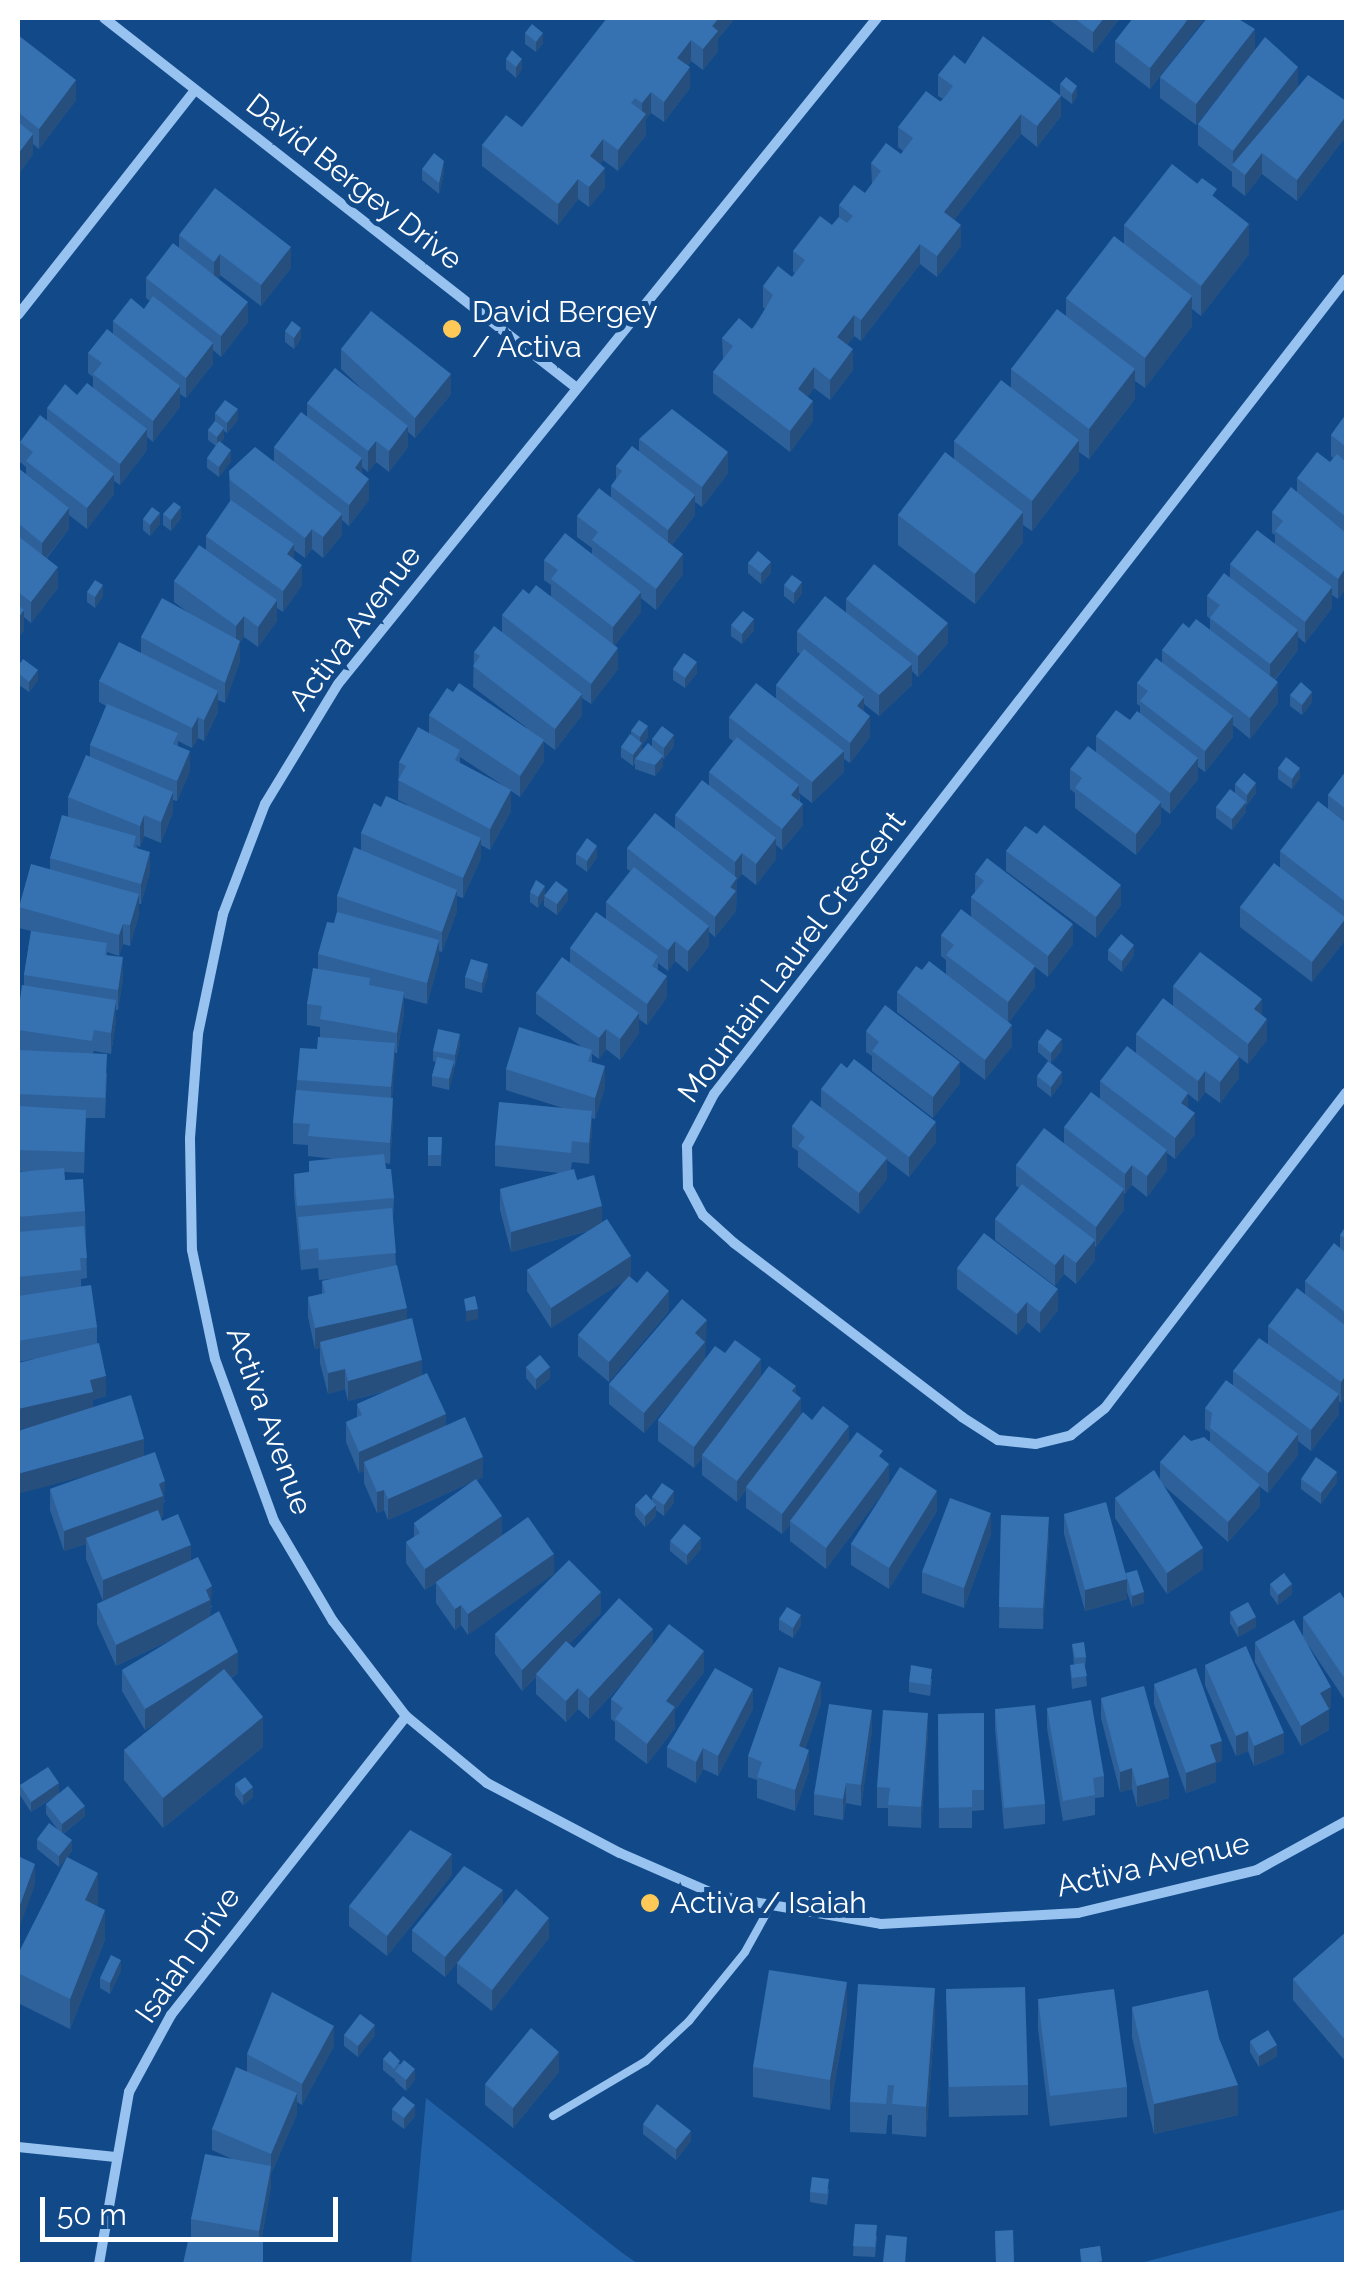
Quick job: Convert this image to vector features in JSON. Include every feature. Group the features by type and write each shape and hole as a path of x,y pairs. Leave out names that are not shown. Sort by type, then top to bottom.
{"street":[{"name":"David Bergey Drive","path":"104,18 574,386"},
{"name":"Activa Avenue","path":"877,18 574,386 338,684 265,804 222,914 198,1034 190,1139 192,1250 215,1359 274,1520 333,1621 406,1716 486,1784 620,1854 719,1896 880,1924 1078,1913 1257,1870 1346,1822"},
{"path":"18,315 195,90"},
{"name":"Mountain Laurel Crescent","path":"1346,279 714,1094 687,1146 688,1187 703,1214 734,1243 962,1417 998,1440 1036,1444 1071,1435 1105,1408 1346,1093"},
{"name":"Isaiah Drive","path":"99,2264 115,2157 130,2092 171,2015 406,1716"},
{"path":"18,2147 115,2157"}],"lane":[{"path":"553,2116 646,2061 689,2021 745,1952 771,1904"}],"shaded area":[{"path":"426,2098 621,2252 638,2264 411,2264"},
{"path":"1346,2209 1346,2264 1137,2264"}],"building":[{"path":"607,18 719,18 712,26 718,31 703,49 691,40 677,58 690,67 664,102 651,92 642,103 635,98 631,103 646,114 618,150 603,139 590,156 605,168 589,187 578,179 558,204 482,145 506,115 522,127"},
{"path":"1074,18 1104,18 1093,32"},
{"path":"1133,18 1189,18 1150,68 1115,41"},
{"path":"1207,18 1237,18 1255,29 1196,104 1160,77"},
{"path":"532,24 543,33 536,42 525,33"},
{"path":"18,35 76,80 39,129 18,112"},
{"path":"983,36 1061,96 1037,126 1021,114 944,212 961,225 937,256 920,244 861,320 854,315 837,337 853,349 830,380 814,367 798,389 813,401 790,431 713,372 733,346 722,338 739,318 752,329 757,323 773,295 763,286 778,266 792,277 805,260 793,251 820,216 832,225 839,217 847,223 853,216 839,205 854,185 865,193 881,171 871,163 886,143 901,154 913,138 898,127 926,91 941,102 953,86 938,75 954,55 965,64"},
{"path":"1265,37 1298,67 1233,151 1198,124"},
{"path":"512,50 522,59 516,67 506,59"},
{"path":"1308,75 1346,101 1346,116 1297,180 1262,153 1245,175 1232,165"},
{"path":"1066,77 1077,86 1072,94 1060,84"},
{"path":"18,122 33,134 18,154"},
{"path":"434,153 444,161 439,183 422,169"},
{"path":"1172,164 1249,224 1201,286 1124,225"},
{"path":"1202,178 1217,189 1212,196 1197,184"},
{"path":"215,188 291,247 261,285 220,254 214,262 179,235"},
{"path":"1114,236 1192,296 1145,358 1066,298"},
{"path":"173,243 248,302 221,336 146,278"},
{"path":"153,296 213,343 186,378 113,321 131,298 144,309"},
{"path":"1057,309 1135,369 1089,429 1011,369"},
{"path":"371,311 451,374 415,418 341,349"},
{"path":"292,321 301,328 294,338 285,331"},
{"path":"107,329 180,386 153,421 93,374 102,363 88,353"},
{"path":"335,368 408,426 389,451 376,441 368,451 307,403"},
{"path":"1001,380 1079,440 1032,501 954,441"},
{"path":"87,383 147,429 120,464 47,408 65,384 77,395"},
{"path":"225,400 238,409 227,423 215,413"},
{"path":"672,409 728,452 702,487 639,439"},
{"path":"301,412 362,458 355,468 369,479 349,505 274,447"},
{"path":"1346,414 1346,447 1331,435"},
{"path":"40,415 114,474 87,508 26,461 33,452 20,442"},
{"path":"215,421 224,428 217,437 208,430"},
{"path":"219,441 231,450 219,467 207,458"},
{"path":"632,446 695,495 668,530 611,486 622,471 616,466"},
{"path":"255,447 342,514 323,537 312,529 305,538 230,480 229,471"},
{"path":"945,452 1023,512 975,574 898,515"},
{"path":"1317,452 1330,462 1337,454 1346,462 1346,517 1297,478"},
{"path":"18,468 69,508 42,543 18,523"},
{"path":"1291,487 1346,533 1346,567 1338,579 1275,531 1283,521 1272,512"},
{"path":"599,488 683,554 656,589 592,540 598,532 577,516"},
{"path":"231,500 294,544 287,554 302,565 283,591 206,536"},
{"path":"174,502 181,507 171,520 163,514"},
{"path":"152,507 160,513 150,525 143,519"},
{"path":"1257,530 1332,587 1305,622 1230,564"},
{"path":"565,533 641,592 613,627 551,579 558,570 544,560"},
{"path":"18,536 58,567 31,602 18,592"},
{"path":"199,545 277,600 258,627 244,616 236,626 174,581"},
{"path":"758,551 771,562 761,573 748,563"},
{"path":"874,564 948,623 918,656 846,599"},
{"path":"1224,573 1298,630 1270,664 1210,618 1220,605 1207,596"},
{"path":"792,575 802,582 794,593 784,585"},
{"path":"95,580 103,585 95,597 87,592"},
{"path":"536,585 618,648 591,684 502,615 523,589 529,594"},
{"path":"825,596 912,664 879,695 797,631"},
{"path":"162,598 240,641 225,683 141,637"},
{"path":"743,611 754,619 742,634 731,625"},
{"path":"1196,619 1278,682 1250,718 1162,650 1183,623 1189,628"},
{"path":"494,626 582,694 555,729 473,666 480,656 474,652"},
{"path":"119,642 218,691 204,720 198,717 192,728 99,681"},
{"path":"804,649 864,697 857,706 870,716 850,743 776,685"},
{"path":"684,653 697,662 685,678 673,669"},
{"path":"1156,658 1233,716 1205,751 1140,701 1148,691 1137,683"},
{"path":"23,659 38,670 29,682 18,673"},
{"path":"1301,682 1312,692 1302,705 1290,695"},
{"path":"459,683 544,740 520,776 429,715 447,688 453,692"},
{"path":"756,683 844,751 812,782 729,717"},
{"path":"107,704 178,733 173,744 190,751 177,781 90,745"},
{"path":"1116,710 1130,720 1137,711 1198,758 1170,793 1096,736"},
{"path":"639,720 648,726 640,737 631,731"},
{"path":"662,726 674,735 664,748 652,739"},
{"path":"418,727 460,750 455,760 511,790 490,829 398,780 406,766 399,762"},
{"path":"630,734 642,743 633,755 621,747"},
{"path":"737,737 799,785 791,795 803,804 782,829 709,772"},
{"path":"648,743 663,756 655,765 635,759"},
{"path":"1088,746 1161,802 1136,834 1075,788 1082,778 1070,769"},
{"path":"86,755 173,792 161,822 144,815 140,826 68,797"},
{"path":"1286,757 1300,768 1292,779 1278,768"},
{"path":"1346,771 1346,809 1328,795"},
{"path":"1244,773 1256,783 1247,795 1235,784"},
{"path":"702,780 776,838 756,864 742,853 735,862 675,815"},
{"path":"1230,789 1246,802 1232,819 1216,807"},
{"path":"386,796 481,838 463,878 361,833 374,803 381,807"},
{"path":"1318,801 1346,823 1346,902 1280,851"},
{"path":"655,813 737,878 730,887 736,891 715,917 627,848"},
{"path":"62,815 136,836 133,847 150,852 141,884 50,858"},
{"path":"1044,825 1121,885 1096,917 1006,851 1025,826 1037,834"},
{"path":"587,838 597,846 587,861 576,854"},
{"path":"354,847 457,890 442,932 337,896"},
{"path":"987,858 1073,924 1048,956 971,897 984,881 975,874"},
{"path":"1274,863 1346,918 1312,962 1240,907"},
{"path":"31,864 139,894 130,925 123,924 119,935 19,907"},
{"path":"634,867 709,926 688,951 675,941 668,950 606,902"},
{"path":"536,880 545,886 538,897 530,892"},
{"path":"556,881 568,890 557,904 544,896"},
{"path":"961,909 1035,966 1008,1002 946,955 954,945 941,935"},
{"path":"337,912 439,940 427,983 318,954 327,922 334,923"},
{"path":"596,912 658,956 652,966 667,976 647,1004 570,948"},
{"path":"31,931 107,943 105,955 123,957 118,990 24,975"},
{"path":"1121,934 1134,945 1122,961 1108,950"},
{"path":"1200,952 1262,999 1254,1009 1267,1019 1248,1044 1173,986"},
{"path":"562,957 639,1013 620,1039 606,1029 599,1038 536,993"},
{"path":"471,959 488,964 482,983 465,977"},
{"path":"929,961 1012,1025 985,1060 897,992 916,966 922,970"},
{"path":"313,968 370,978 369,985 404,992 397,1033 320,1019 322,1006 307,1004"},
{"path":"22,985 116,1000 111,1033 94,1030 92,1041 18,1030"},
{"path":"1163,998 1239,1057 1220,1082 1205,1071 1198,1081 1136,1034"},
{"path":"885,1005 960,1062 933,1097 872,1051 879,1042 866,1031"},
{"path":"519,1027 592,1050 588,1061 605,1066 595,1098 506,1069"},
{"path":"438,1029 460,1034 455,1055 433,1051"},
{"path":"1047,1029 1062,1039 1051,1053 1038,1042"},
{"path":"318,1037 395,1043 391,1087 297,1080 300,1048 317,1049"},
{"path":"1127,1046 1188,1093 1181,1103 1195,1113 1175,1138 1100,1081"},
{"path":"18,1050 107,1054 105,1098 18,1094"},
{"path":"437,1057 454,1061 449,1079 432,1076"},
{"path":"854,1059 936,1122 909,1157 821,1089 841,1063 847,1068"},
{"path":"1048,1061 1062,1072 1051,1087 1037,1076"},
{"path":"296,1090 393,1098 390,1143 308,1136 310,1124 293,1123"},
{"path":"1091,1092 1167,1150 1147,1176 1132,1165 1125,1174 1064,1127"},
{"path":"811,1100 887,1158 859,1193 798,1146 805,1137 792,1126"},
{"path":"499,1102 592,1111 589,1143 572,1141 571,1153 495,1145"},
{"path":"18,1106 86,1110 84,1152 18,1150"},
{"path":"1044,1128 1124,1189 1096,1227 1016,1165"},
{"path":"428,1137 442,1137 441,1155 428,1155"},
{"path":"384,1154 386,1169 391,1169 394,1198 297,1206 294,1174 309,1172 309,1161"},
{"path":"64,1168 65,1180 83,1179 85,1211 18,1217 18,1172"},
{"path":"574,1169 577,1180 594,1175 602,1206 511,1232 500,1189"},
{"path":"1022,1184 1095,1240 1076,1263 1064,1254 1055,1265 995,1219"},
{"path":"392,1208 396,1253 319,1260 318,1248 301,1250 298,1217"},
{"path":"607,1219 631,1256 551,1308 527,1270"},
{"path":"84,1226 87,1258 80,1258 81,1270 18,1277 18,1232"},
{"path":"984,1233 1058,1289 1040,1312 1027,1302 1017,1314 957,1268"},
{"path":"1334,1243 1346,1253 1346,1313 1305,1281"},
{"path":"397,1265 407,1308 315,1328 308,1297 325,1293 322,1281"},
{"path":"647,1271 669,1291 609,1362 578,1335 629,1276 637,1283"},
{"path":"91,1285 97,1327 18,1341 18,1296"},
{"path":"1297,1288 1346,1326 1346,1375 1341,1382 1268,1326"},
{"path":"475,1296 478,1309 466,1311 464,1299"},
{"path":"682,1299 707,1320 695,1333 705,1342 644,1413 609,1384"},
{"path":"412,1318 422,1360 348,1381 345,1369 328,1373 320,1342"},
{"path":"1259,1338 1339,1394 1311,1430 1233,1371"},
{"path":"735,1340 761,1359 694,1447 658,1420 715,1346 725,1353"},
{"path":"99,1343 106,1376 90,1380 93,1392 18,1409 18,1363"},
{"path":"540,1355 550,1367 536,1379 526,1367"},
{"path":"769,1366 796,1386 792,1391 801,1398 737,1481 702,1455"},
{"path":"427,1373 446,1414 359,1452 346,1422 362,1415 357,1404"},
{"path":"1226,1380 1298,1434 1268,1473 1210,1428 1212,1413 1205,1408"},
{"path":"131,1395 144,1439 18,1474 18,1431"},
{"path":"823,1406 849,1426 782,1514 746,1487 803,1412 812,1420"},
{"path":"465,1417 483,1457 388,1499 384,1490 377,1492 364,1462"},
{"path":"857,1432 883,1451 879,1456 889,1464 826,1548 790,1521"},
{"path":"1184,1435 1191,1441 1204,1437 1260,1485 1228,1522 1160,1462"},
{"path":"155,1452 165,1481 159,1484 163,1496 64,1531 50,1489"},
{"path":"1316,1457 1337,1472 1321,1493 1301,1479"},
{"path":"900,1467 937,1491 889,1568 851,1544"},
{"path":"1154,1470 1203,1548 1167,1573 1115,1498"},
{"path":"476,1479 502,1516 425,1569 406,1542 420,1533 414,1523"},
{"path":"662,1483 674,1491 664,1505 652,1497"},
{"path":"646,1494 656,1505 645,1516 635,1505"},
{"path":"950,1498 991,1513 964,1588 922,1572"},
{"path":"1106,1502 1127,1579 1085,1590 1064,1514"},
{"path":"158,1510 162,1521 178,1514 191,1545 103,1580 86,1538"},
{"path":"1001,1515 1049,1517 1043,1608 999,1607"},
{"path":"528,1517 554,1554 468,1614 461,1605 455,1609 436,1582"},
{"path":"684,1524 701,1538 687,1555 670,1541"},
{"path":"198,1557 212,1586 206,1590 210,1600 116,1645 97,1604"},
{"path":"569,1560 601,1592 522,1670 495,1634"},
{"path":"1137,1570 1144,1592 1132,1596 1126,1573"},
{"path":"1284,1573 1292,1584 1278,1595 1270,1584"},
{"path":"1340,1592 1346,1602 1345,1679 1303,1617"},
{"path":"619,1598 653,1629 589,1698 578,1688 566,1701 536,1674 566,1641 574,1648"},
{"path":"1248,1602 1256,1617 1238,1627 1230,1612"},
{"path":"787,1607 801,1615 793,1628 779,1619"},
{"path":"219,1611 238,1652 145,1709 122,1670"},
{"path":"1294,1620 1331,1687 1320,1693 1329,1709 1301,1726 1255,1642"},
{"path":"669,1624 704,1651 666,1701 675,1707 647,1744 615,1719 623,1708 611,1699"},
{"path":"1084,1642 1086,1657 1075,1658 1072,1644"},
{"path":"1246,1646 1284,1733 1254,1746 1248,1731 1236,1736 1205,1665"},
{"path":"1084,1663 1087,1676 1072,1678 1070,1665"},
{"path":"911,1665 932,1669 930,1685 909,1682"},
{"path":"779,1667 821,1682 799,1746 809,1750 795,1790 757,1777 762,1762 748,1756"},
{"path":"715,1668 753,1689 718,1756 703,1748 696,1762 667,1747"},
{"path":"1196,1668 1222,1741 1210,1745 1216,1762 1186,1773 1154,1684"},
{"path":"224,1669 263,1717 163,1798 124,1750"},
{"path":"1144,1686 1169,1777 1137,1786 1132,1768 1120,1772 1101,1698"},
{"path":"1091,1700 1104,1776 1093,1778 1095,1795 1063,1801 1047,1708"},
{"path":"829,1704 872,1710 861,1785 846,1783 843,1799 814,1794"},
{"path":"1035,1705 1045,1804 1004,1808 995,1709"},
{"path":"883,1710 928,1713 921,1807 888,1805 890,1788 877,1787"},
{"path":"984,1713 984,1790 972,1790 972,1807 939,1808 938,1714"},
{"path":"48,1767 59,1783 31,1802 20,1785"},
{"path":"245,1777 253,1787 243,1795 235,1784"},
{"path":"68,1786 85,1806 62,1824 46,1804"},
{"path":"49,1823 72,1840 59,1856 37,1839"},
{"path":"410,1830 452,1854 387,1936 349,1906"},
{"path":"18,1856 35,1864 18,1911"},
{"path":"67,1857 98,1873 85,1900 105,1910 70,1999 18,1973 18,1954"},
{"path":"464,1866 503,1890 445,1957 412,1930"},
{"path":"516,1889 549,1918 492,1990 457,1963"},
{"path":"1346,1932 1346,2041 1293,1979"},
{"path":"111,1955 121,1960 110,1983 100,1978"},
{"path":"769,1970 847,1982 830,2080 753,2067"},
{"path":"858,1984 935,1988 926,2107 892,2104 894,2085 888,2085 886,2104 850,2102"},
{"path":"1025,1987 1028,2085 949,2087 946,1989"},
{"path":"1114,1989 1127,2087 1050,2096 1038,1999"},
{"path":"1208,1990 1219,2038 1238,2085 1154,2104 1132,2007"},
{"path":"272,1992 334,2026 302,2084 247,2054"},
{"path":"360,2014 375,2025 358,2046 344,2035"},
{"path":"531,2028 559,2052 513,2108 485,2084"},
{"path":"1268,2030 1277,2045 1259,2056 1250,2041"},
{"path":"390,2051 400,2061 394,2069 383,2059"},
{"path":"404,2060 415,2069 406,2080 395,2071"},
{"path":"236,2067 297,2093 271,2154 212,2129"},
{"path":"403,2096 415,2105 404,2118 392,2109"},
{"path":"657,2104 691,2131 676,2149 643,2124"},
{"path":"205,2154 271,2166 259,2231 191,2219"},
{"path":"812,2177 829,2179 827,2194 810,2192"},
{"path":"855,2224 877,2225 875,2247 853,2246"},
{"path":"1013,2230 1014,2262 996,2262 995,2231"},
{"path":"886,2235 907,2237 905,2264 883,2262"},
{"path":"188,2241 263,2242 263,2264 183,2264"},
{"path":"1100,2246 1102,2261 1082,2264 1080,2249"}],"place":[{"name":"David Bergey / Activa","path":"452,329"},
{"name":"Activa / Isaiah","path":"650,1903"}]}
